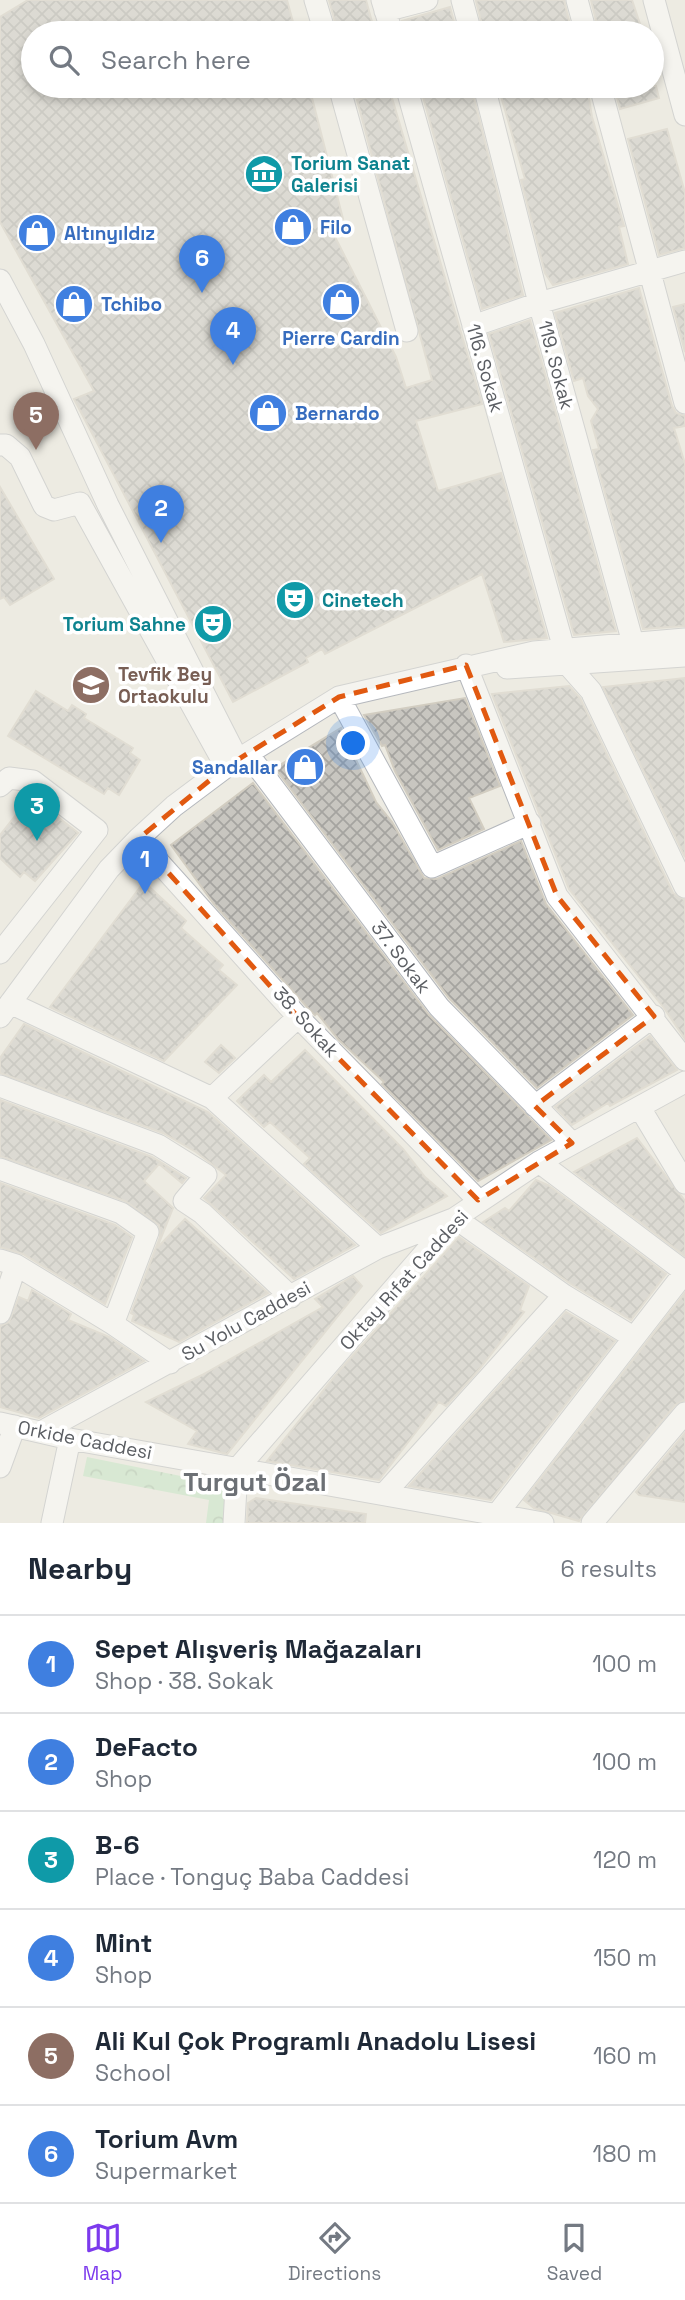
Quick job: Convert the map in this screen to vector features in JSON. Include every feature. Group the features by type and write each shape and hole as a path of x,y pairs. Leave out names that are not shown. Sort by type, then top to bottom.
{"street":[{"path":"316,0 322,21"},
{"path":"384,6 427,0"},
{"path":"463,0 468,21"},
{"path":"577,0 583,21"},
{"path":"654,0 660,21"},
{"path":"664,35 684,104"},
{"path":"342,98 407,331"},
{"name":"116. Sokak","path":"409,98 566,657"},
{"name":"119. Sokak","path":"487,98 539,303 633,643"},
{"path":"603,98 685,403"},
{"path":"473,326 539,303 685,261"},
{"path":"0,281 34,344 108,505 237,760"},
{"path":"0,445 6,444 20,457 44,506 54,510 80,503 237,760"},
{"path":"566,657 633,643 685,639"},
{"path":"378,1248 212,1098 5,1010 109,869 173,806 237,760 339,697 467,665 566,657 685,656"},
{"path":"566,657 591,691 685,887"},
{"path":"467,665 557,896 654,1016 685,1060"},
{"path":"339,697 432,867 530,823"},
{"name":"37. Sokak","path":"237,760 439,1007 572,1143"},
{"path":"0,786 9,778 33,781 97,830 0,953"},
{"name":"38. Sokak","path":"138,839 298,1017 478,1200"},
{"path":"536,1106 654,1016"},
{"path":"212,1098 298,1017"},
{"name":"Oktay Rıfat Caddesi","path":"237,1469 455,1218 478,1200 539,1162 685,1082"},
{"path":"0,1086 158,1145 206,1175 184,1201 202,1213 291,1297"},
{"path":"640,1108 685,1183"},
{"path":"498,1513 685,1272 539,1162"},
{"path":"0,1169 121,1213 148,1232 113,1324"},
{"path":"455,1218 564,1295 633,1337"},
{"name":"Su Yolu Caddesi","path":"41,1433 378,1248 455,1218"},
{"path":"0,1313 8,1263 113,1324 170,1363"},
{"path":"384,1494 564,1295"},
{"path":"592,1523 685,1413"},
{"path":"0,1467 8,1425"},
{"name":"Orkide Caddesi","path":"8,1425 70,1439 543,1523"},
{"path":"52,1523 70,1439"},
{"path":"234,1523 237,1469"}],"highlighted area":[{"path":"466,665 557,896 654,1016 535,1106 572,1143 478,1200 298,1017 138,839 226,767 339,697"}],"green space":[{"path":"87,1457 230,1486 224,1523 206,1523 209,1500 83,1476"}],"building":[{"path":"28,0 287,0 293,21 21,21 21,98 312,98 343,219 331,229 396,357 406,388 432,380 357,100 392,98 482,404 416,421 438,491 501,473 547,638 504,642 482,574 325,654 322,649 306,658 308,662 233,702 74,399 94,391 0,222 0,17"},
{"path":"329,0 366,0 372,21 335,21"},
{"path":"564,0 569,21 481,21 476,1"},
{"path":"591,0 632,0 639,21 596,21"},
{"path":"450,7 454,21 402,21"},
{"path":"423,98 474,98 523,295 482,309"},
{"path":"501,98 589,98 624,226 619,227 628,264 553,285 545,273 521,180 525,179"},
{"path":"617,98 659,98 620,109"},
{"path":"667,129 685,193 685,248 659,255 628,139"},
{"path":"639,288 672,406 676,413 685,416 685,426 674,428 685,464 685,626 643,629 593,450 599,449 591,421 598,409 588,396 583,378 574,381 555,313"},
{"path":"685,304 685,352 673,307"},
{"path":"530,320 616,631 574,635 489,334"},
{"path":"0,487 54,579 10,605 4,597 0,599"},
{"path":"685,678 685,857 603,687"},
{"path":"569,686 580,698 673,893 685,900 685,1039 664,1008 569,889 492,694"},
{"path":"36,691 68,711 72,705 86,714 84,718 133,748 130,753 140,760 119,795 108,788 104,794 8,736"},
{"path":"465,698 500,786 469,798 484,829 438,850 395,771 385,745 382,746 364,715"},
{"path":"341,728 376,802 392,822 424,878 437,879 521,841 546,904 633,1015 537,1088 449,998 275,768"},
{"path":"253,783 429,1015 551,1140 478,1181 382,1084 384,1082 338,1039 317,1013 315,1015 308,1008 214,904 171,845"},
{"path":"31,796 78,833 35,881 24,872 20,877 0,858 0,835"},
{"path":"144,882 186,921 181,928 223,965 219,970 237,985 164,1061 50,1007"},
{"path":"24,1024 208,1112 355,1245 294,1279 204,1198 226,1175 196,1152 163,1133 0,1073 0,1058"},
{"path":"650,1036 677,1070 610,1106 608,1103 572,1125 555,1107"},
{"path":"221,1045 235,1058 219,1073 205,1062"},
{"path":"305,1050 403,1149 425,1177 447,1196 381,1233 304,1164 310,1158 270,1122 264,1127 237,1101 264,1075 271,1082"},
{"path":"0,1100 152,1157 186,1178 182,1183 159,1164 144,1181 173,1208 157,1248 185,1219 268,1293 179,1342 132,1321 134,1315 131,1313 160,1237 159,1225 125,1201 0,1156"},
{"path":"637,1138 685,1201 685,1256 574,1172"},
{"path":"536,1180 548,1185 666,1274 631,1320 571,1284 483,1222 505,1208 509,1211"},
{"path":"0,1183 115,1225 132,1237 105,1304 23,1254 0,1247"},
{"path":"459,1237 529,1286 520,1310 524,1312 477,1372 446,1406 439,1402 379,1480 267,1461 339,1371"},
{"path":"353,1276 362,1286 227,1454 188,1444 197,1431 146,1402 202,1375 323,1307 315,1299"},
{"path":"32,1290 71,1314 68,1320 109,1337 144,1361 39,1418 0,1407 0,1326 9,1322 19,1297 28,1301"},
{"path":"685,1293 685,1400 675,1405 579,1521 534,1508 524,1500"},
{"path":"566,1312 615,1341 491,1500 409,1486"},
{"path":"685,1433 685,1502 639,1495 636,1492"},
{"path":"256,1498 366,1514 365,1523 247,1523 248,1503"}],"place":[{"name":"Torium Sanat Galerisi","path":"264,174"},
{"name":"Filo","path":"293,227"},
{"name":"Altınyıldız","path":"37,233"},
{"name":"Torium Avm","path":"202,293"},
{"name":"Pierre Cardin","path":"341,302"},
{"name":"Tchibo","path":"74,304"},
{"name":"Mint","path":"233,365"},
{"name":"Bernardo","path":"268,413"},
{"name":"Ali Kul Çok Programlı Anadolu Lisesi","path":"36,450"},
{"name":"DeFacto","path":"161,543"},
{"name":"Cinetech","path":"295,600"},
{"name":"Torium Sahne","path":"213,624"},
{"name":"Tevfik Bey Ortaokulu","path":"91,685"},
{"name":"Sandallar","path":"305,767"},
{"name":"B-6","path":"37,841"},
{"name":"Sepet Alışveriş Mağazaları","path":"145,894"}],"district":[{"name":"Turgut Özal","path":"255,1482"}]}
